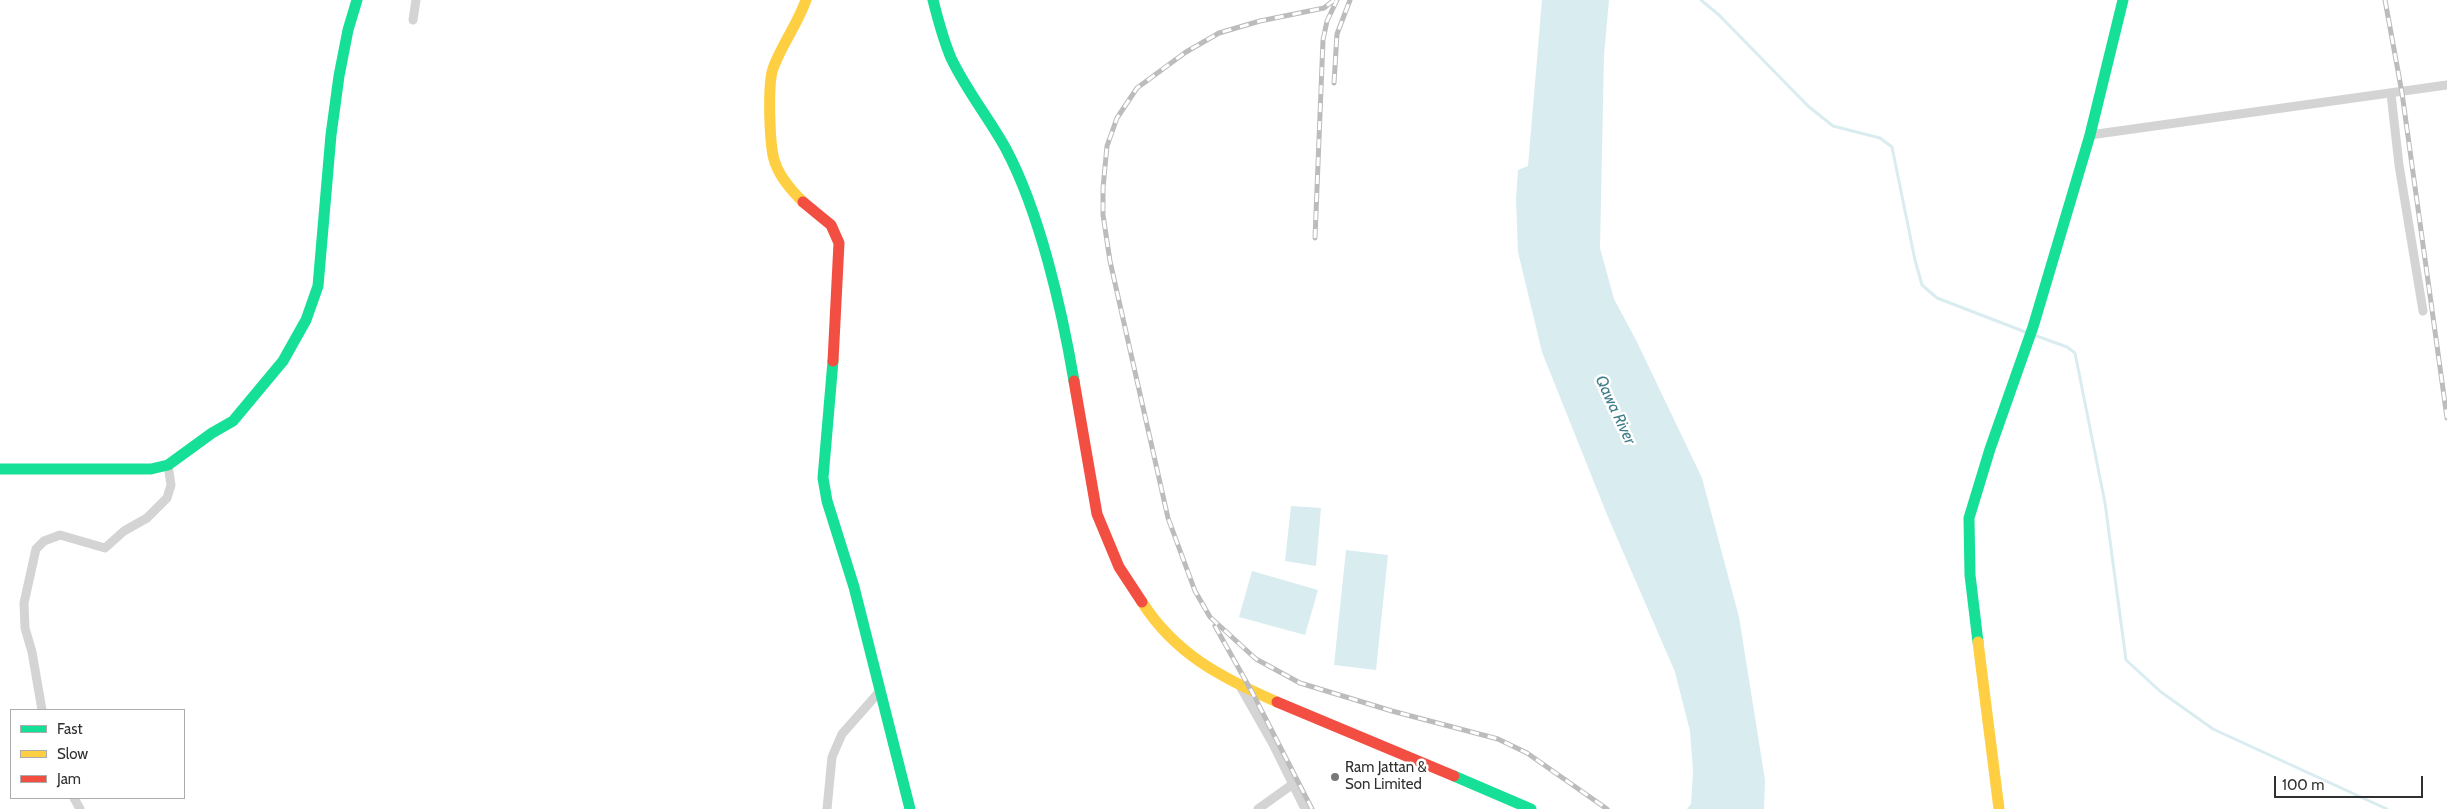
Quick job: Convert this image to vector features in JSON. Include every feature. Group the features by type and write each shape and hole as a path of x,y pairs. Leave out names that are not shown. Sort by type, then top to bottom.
{"street":[{"path":"0,469 151,469 168,465 233,421 283,361 306,320 318,286 333,115 346,39 356,0"},
{"path":"413,20 416,0"},
{"path":"806,0 800,17 773,67 770,81 772,145 775,164 784,180 801,200 831,225 839,244 832,372 823,478 827,501 854,587 910,809"},
{"path":"933,0 940,29 952,59 1006,149 1020,179 1042,244 1074,369 1097,514 1108,545 1129,584 1173,642 1194,659 1240,686 1531,809"},
{"path":"1999,809 1968,548 1969,518 1990,449 2033,327 2090,135 2123,0"},
{"path":"2090,135 2447,85"},
{"path":"2391,94 2399,165 2423,311"},
{"path":"42,709 32,652 25,628 24,603 36,549 44,541 60,536 105,548 124,531 147,518 168,498 171,485 168,465"},
{"path":"1240,686 1305,809"},
{"path":"826,809 832,757 842,734 880,691"},
{"path":"1258,809 1293,784"}],"water":[{"name":"Qawa River","path":"1542,0 1609,0 1604,55 1600,248 1614,299 1637,342 1702,478 1739,617 1765,780 1764,809 1687,809 1691,804 1693,771 1690,731 1675,672 1608,517 1542,352 1518,252 1516,199 1518,170 1528,166"},
{"path":"1291,506 1321,508 1316,566 1285,561"},
{"path":"1346,550 1388,555 1376,670 1334,665"},
{"path":"1252,571 1318,590 1305,635 1239,617"}],"waterway":[{"path":"1701,0 1719,15 1808,106 1833,126 1880,138 1892,147 1915,260 1922,285 1937,298 2028,333"},
{"path":"2034,335 2067,347 2075,353 2105,503 2126,660 2161,692 2213,729 2387,809"}],"railway":[{"path":"1334,0 1324,8 1260,21 1219,33 1186,52 1137,88 1117,118 1107,146 1103,188 1103,215 1110,261 1168,518 1195,591 1210,617 1256,659 1300,683 1392,711 1498,739 1527,753 1607,809"},
{"path":"1315,238 1323,40 1327,21 1337,0"},
{"path":"1334,83 1337,34 1350,0"},
{"path":"2385,0 2402,93 2447,418"},
{"path":"1215,626 1252,692 1312,809"}],"traffic: fast":[{"path":"0,469 151,469 168,465 212,433 233,421 283,361 306,320 318,286 331,135 339,76 348,30 357,0"},
{"path":"933,0 951,58 1006,149 1029,202 1056,293 1074,381"},
{"path":"1978,642 1970,575 1969,518 1990,449 2033,327 2090,135 2123,0"},
{"path":"833,361 823,478 827,501 854,587 910,809"},
{"path":"1454,776 1531,809"}],"traffic: slow":[{"path":"803,202 791,190 776,165 770,131 770,85 774,66 806,0"},
{"path":"1142,602 1169,636 1201,662 1237,684 1277,702"},
{"path":"1978,642 1999,809"}],"traffic: jam":[{"path":"803,202 831,225 839,243 833,361"},
{"path":"1074,381 1097,514 1119,567 1142,602"},
{"path":"1277,702 1454,776"}],"place":[{"name":"Ram Jattan & Son Limited","path":"1335,777"}]}
